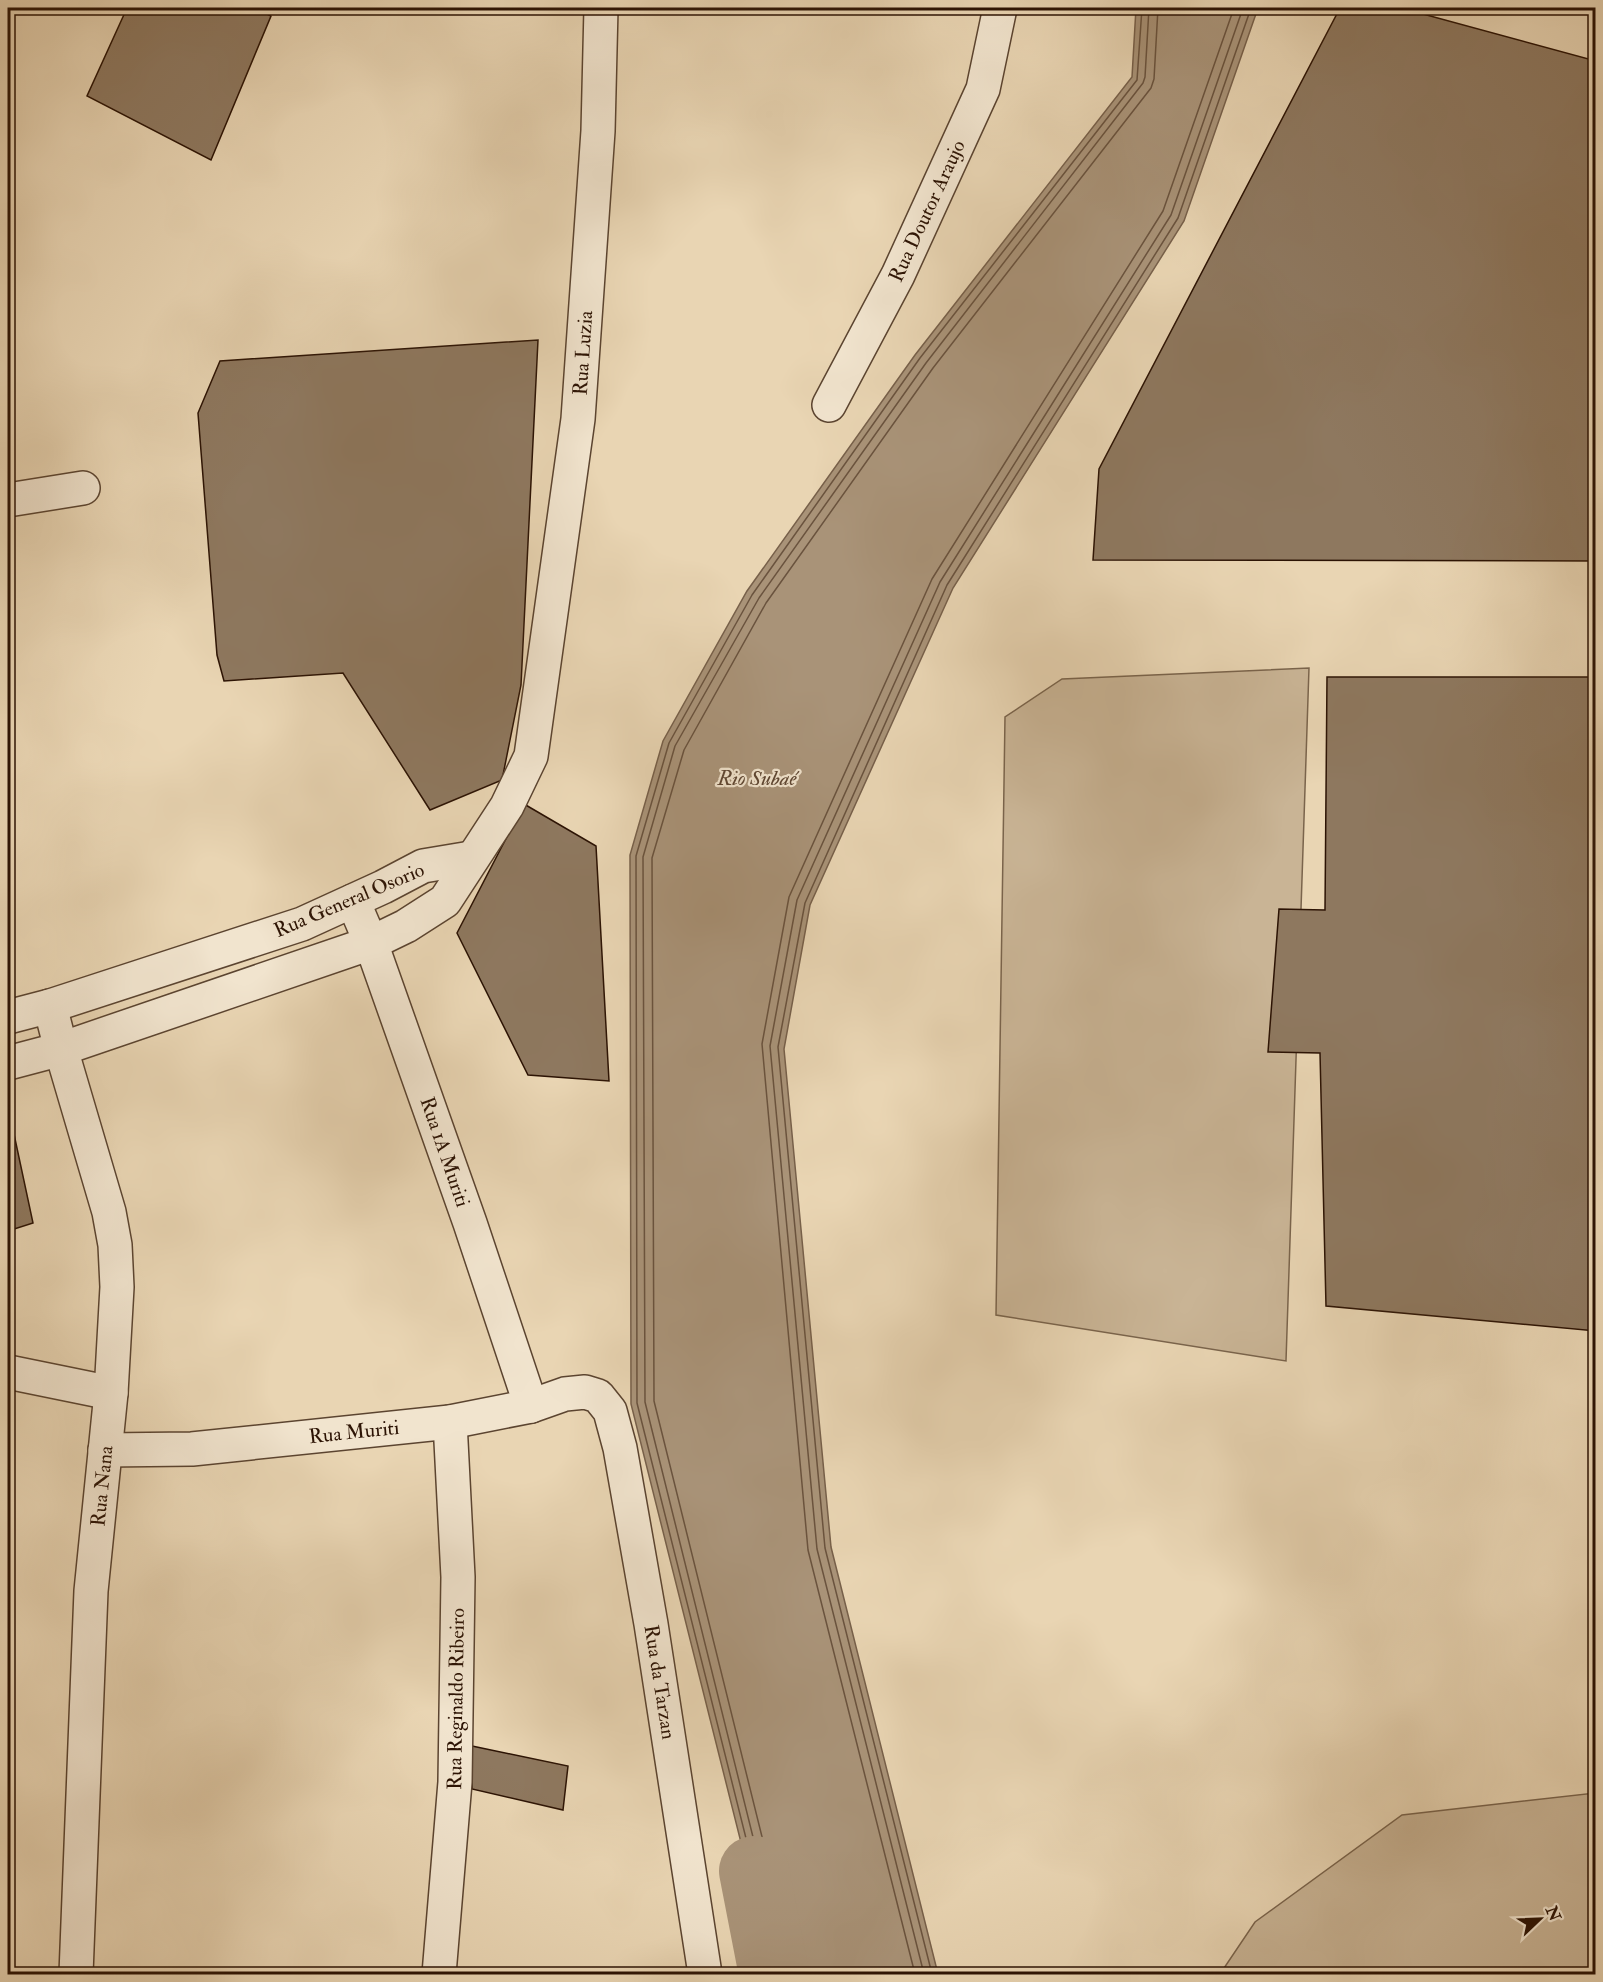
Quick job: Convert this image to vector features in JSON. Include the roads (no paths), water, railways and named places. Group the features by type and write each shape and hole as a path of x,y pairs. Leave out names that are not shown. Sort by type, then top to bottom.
{"street":[{"name":"Rua Luzia","path":"471,858 507,806 531,756 579,419 598,131 601,8"},
{"name":"Rua Doutor Araujo","path":"829,405 898,275 983,89 1000,8"},
{"path":"8,500 83,488"},
{"name":"Rua General Osorio","path":"8,1017 50,1006 302,924 423,866 471,858"},
{"name":"Rua General Osorio","path":"8,1063 61,1049 371,943 406,926 445,901 471,858"},
{"name":"Rua 1A Muriti","path":"353,901 371,943 470,1223 531,1406"},
{"name":"Rua Nana","path":"50,1006 109,1212 115,1245 117,1287 111,1393 90,1591 76,1974"},
{"path":"8,1372 111,1393"},
{"name":"Rua Muriti","path":"105,1450 192,1449 450,1422 531,1406 565,1394 585,1392 598,1396"},
{"name":"Rua da Tarzan","path":"598,1396 610,1411 620,1448 651,1624 705,1974"},
{"name":"Rua Reginaldo Ribeiro","path":"439,1974 455,1782 458,1578 450,1422"}],"water":[{"name":"Rio Subaé","path":"1136,8 1258,8 1184,221 953,588 810,905 784,1049 831,1547 938,1974 774,1974 631,1404 630,855 663,741 747,591 915,355 1132,77"}],"waterway":[{"path":"754,1871 774,1974"}]}
